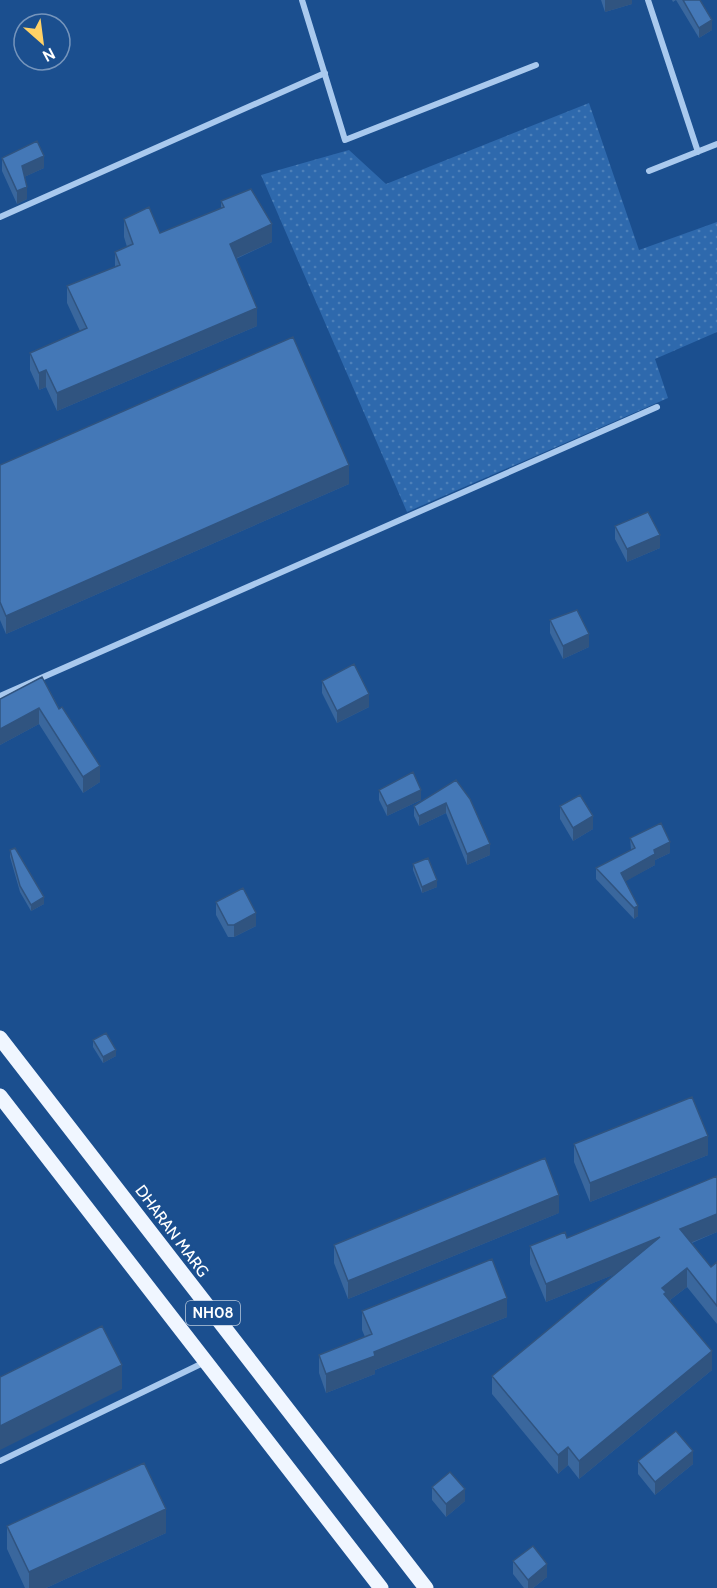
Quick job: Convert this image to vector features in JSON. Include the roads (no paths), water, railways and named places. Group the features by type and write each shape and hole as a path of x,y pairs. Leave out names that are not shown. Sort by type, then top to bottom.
{"main road":[{"name":"DHARAN MARG","path":"0,1038 426,1588"},
{"name":"NH08","path":"0,1096 381,1588"}],"street":[{"path":"302,0 345,140 536,65"},
{"path":"648,0 698,152"},
{"path":"0,217 326,73"},
{"path":"649,171 717,144"},
{"path":"0,696 657,407"},
{"path":"0,1461 206,1362"}]}
